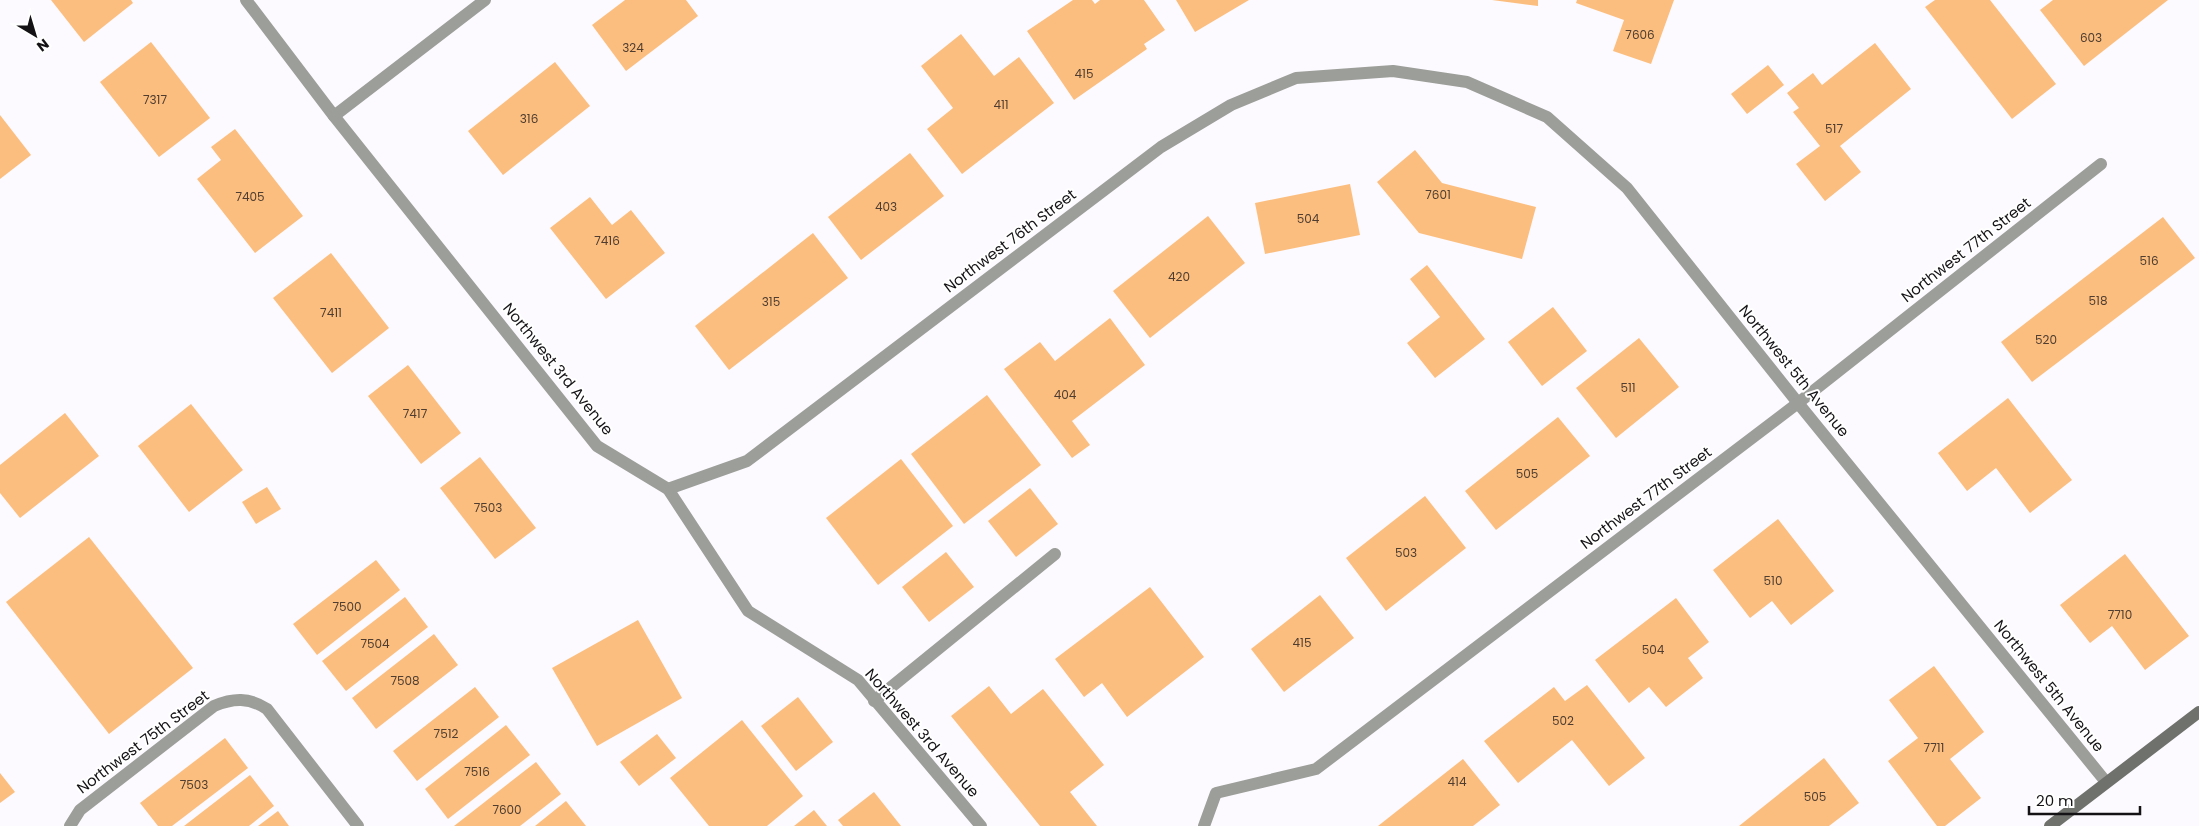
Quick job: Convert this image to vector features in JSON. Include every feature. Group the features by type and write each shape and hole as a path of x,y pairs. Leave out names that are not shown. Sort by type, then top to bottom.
{"main road":[{"path":"2050,826 2199,712"}],"street":[{"name":"Northwest 3rd Avenue","path":"246,0 334,116 597,446 668,489 748,610 858,680 981,826"},
{"path":"334,116 486,0"},
{"name":"Northwest 5th Avenue","path":"1393,71 1467,82 1546,117 1627,188 1798,403 2106,782"},
{"name":"Northwest 76th Street","path":"668,489 746,461 1161,147 1231,105 1296,78 1393,71"},
{"name":"Northwest 77th Street","path":"1204,826 1216,793 1316,769 1798,403 2101,164"},
{"path":"874,701 1055,554"},
{"name":"Northwest 75th Street","path":"70,826 80,810 214,706 229,700 246,700 260,705 273,716 358,826"}],"building":[{"path":"51,0 131,0 133,3 84,42"},
{"path":"625,0 686,0 698,16 626,71 592,25"},
{"path":"1073,0 1092,0 1095,4 1100,0 1144,0 1165,30 1144,44 1147,49 1074,100 1027,31"},
{"path":"1176,0 1249,0 1195,32"},
{"path":"1492,0 1538,0 1538,6"},
{"path":"1577,0 1674,0 1651,64 1613,51 1624,20 1576,3"},
{"path":"1935,0 1990,0 2056,84 2012,119 1925,7"},
{"path":"2053,0 2168,0 2084,66 2040,10"},
{"path":"961,34 994,76 1019,57 1054,103 962,174 927,129 953,108 921,66"},
{"path":"151,42 210,118 159,157 100,82"},
{"path":"1875,43 1911,89 1840,146 1861,172 1825,201 1796,164 1820,146 1793,112 1799,108 1787,93 1813,73 1822,85"},
{"path":"555,62 590,106 503,175 468,131"},
{"path":"1768,65 1784,85 1747,114 1731,94"},
{"path":"0,115 31,155 0,179"},
{"path":"235,129 303,216 255,253 197,179 221,160 211,147"},
{"path":"1415,150 1442,183 1536,207 1522,259 1419,233 1377,182"},
{"path":"910,153 944,196 861,260 828,217"},
{"path":"1350,184 1360,235 1265,254 1255,203"},
{"path":"590,197 612,225 631,210 665,253 606,299 550,228"},
{"path":"1208,216 1245,263 1150,338 1113,291"},
{"path":"2163,217 2195,258 2032,382 2001,342"},
{"path":"813,233 848,278 729,370 695,326"},
{"path":"331,253 389,328 332,373 273,298"},
{"path":"1427,265 1485,339 1435,378 1407,343 1440,317 1410,279"},
{"path":"1553,307 1587,351 1542,386 1508,342"},
{"path":"1110,318 1145,365 1072,421 1090,445 1072,458 1004,369 1040,342 1055,361"},
{"path":"1639,338 1679,387 1616,438 1576,388"},
{"path":"408,365 461,433 421,464 368,396"},
{"path":"987,395 1041,465 964,524 911,454"},
{"path":"2008,398 2072,480 2030,513 1996,468 1967,491 1938,453"},
{"path":"191,404 243,470 189,512 138,446"},
{"path":"65,413 99,456 20,518 0,493 0,465"},
{"path":"1558,417 1590,456 1496,530 1465,491"},
{"path":"480,457 536,528 495,559 440,488"},
{"path":"901,459 953,526 878,585 826,518"},
{"path":"267,487 281,509 256,524 242,502"},
{"path":"1030,488 1058,524 1016,557 988,521"},
{"path":"1425,496 1466,548 1386,611 1346,558"},
{"path":"1778,519 1834,591 1791,625 1772,601 1750,618 1713,570"},
{"path":"89,537 193,668 109,734 6,602"},
{"path":"946,552 974,587 929,622 902,587"},
{"path":"2125,554 2189,636 2145,670 2112,626 2090,643 2060,605"},
{"path":"376,560 400,590 317,655 293,624"},
{"path":"1150,587 1204,657 1127,717 1102,683 1084,697 1055,659"},
{"path":"1320,595 1354,638 1284,692 1251,649"},
{"path":"405,597 428,627 346,691 322,661"},
{"path":"1676,598 1709,642 1688,658 1703,678 1666,707 1649,687 1629,703 1595,660"},
{"path":"638,620 682,698 597,746 552,668"},
{"path":"434,634 458,665 376,729 352,698"},
{"path":"1934,666 1984,732 1950,759 1981,798 1945,826 1937,826 1888,761 1918,738 1889,700"},
{"path":"1587,685 1645,758 1609,786 1572,740 1518,783 1484,741 1554,687 1565,701"},
{"path":"989,686 1011,714 1043,689 1104,765 1070,792 1097,826 1040,826 951,716"},
{"path":"475,687 499,717 417,781 393,751"},
{"path":"798,697 833,742 796,771 761,726"},
{"path":"742,720 803,796 767,826 709,826 670,778"},
{"path":"506,725 530,755 448,819 425,789"},
{"path":"657,734 676,758 639,786 620,762"},
{"path":"225,738 248,768 172,826 158,826 140,803"},
{"path":"1824,758 1859,803 1829,826 1739,826"},
{"path":"1463,759 1500,805 1473,826 1378,826"},
{"path":"536,762 561,794 520,826 454,826"},
{"path":"0,773 15,792 0,803"},
{"path":"250,775 274,806 249,826 184,826"},
{"path":"874,792 901,826 843,826 838,820"},
{"path":"566,801 586,826 535,826"},
{"path":"814,810 827,826 794,826"},
{"path":"278,811 289,826 258,826"}]}
